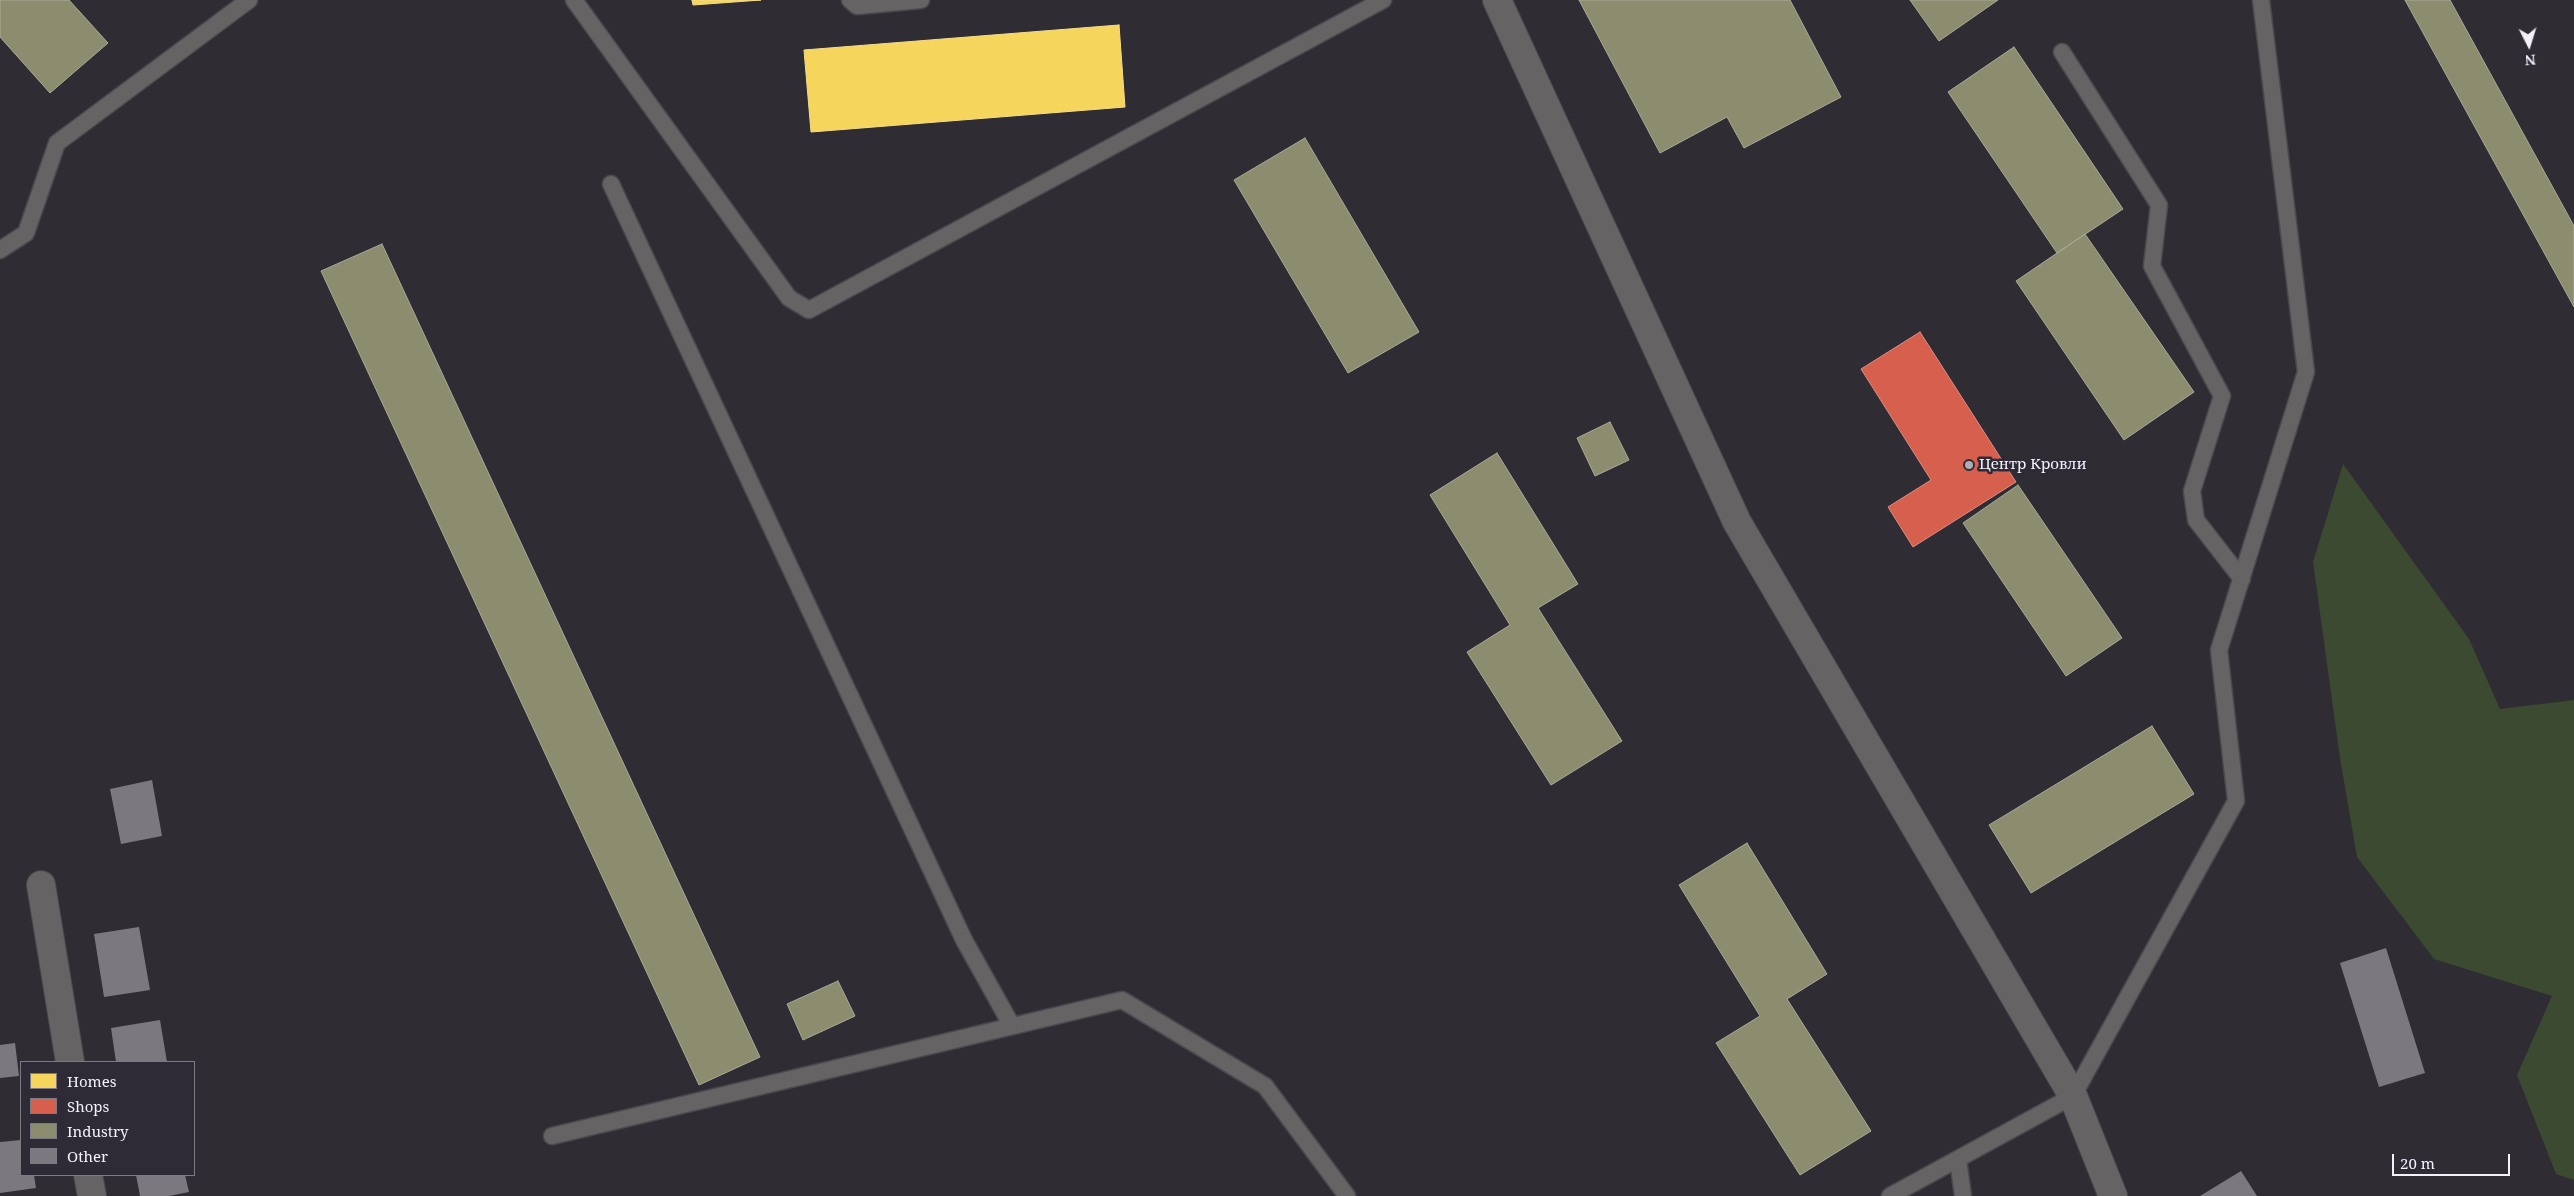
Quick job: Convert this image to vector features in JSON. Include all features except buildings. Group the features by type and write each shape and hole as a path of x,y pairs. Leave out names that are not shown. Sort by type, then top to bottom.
{"street":[{"path":"1497,0 1736,522 2073,1096 2113,1196"},
{"path":"41,885 70,1061"},
{"path":"88,1176 92,1196"}],"lane":[{"path":"0,250 26,233 57,143 249,0"},
{"path":"574,0 789,298 809,310 1383,0"},
{"path":"850,0 857,6 921,0"},
{"path":"1890,1196 2073,1096 2236,801 2220,650 2306,372 2261,0"},
{"path":"2062,52 2159,206 2152,266 2222,396 2192,491 2196,520 2242,578"},
{"path":"611,184 964,940 1012,1026"},
{"path":"552,1136 1122,1000 1265,1086 1347,1196"},
{"path":"1958,1159 1963,1196"}],"green space":[{"path":"2343,464 2469,639 2500,709 2574,700 2574,1180 2556,1174 2517,1075 2552,996 2434,959 2357,857 2340,758 2313,562"}],"place":[{"name":"Центр Кровли","path":"1969,465"}]}
